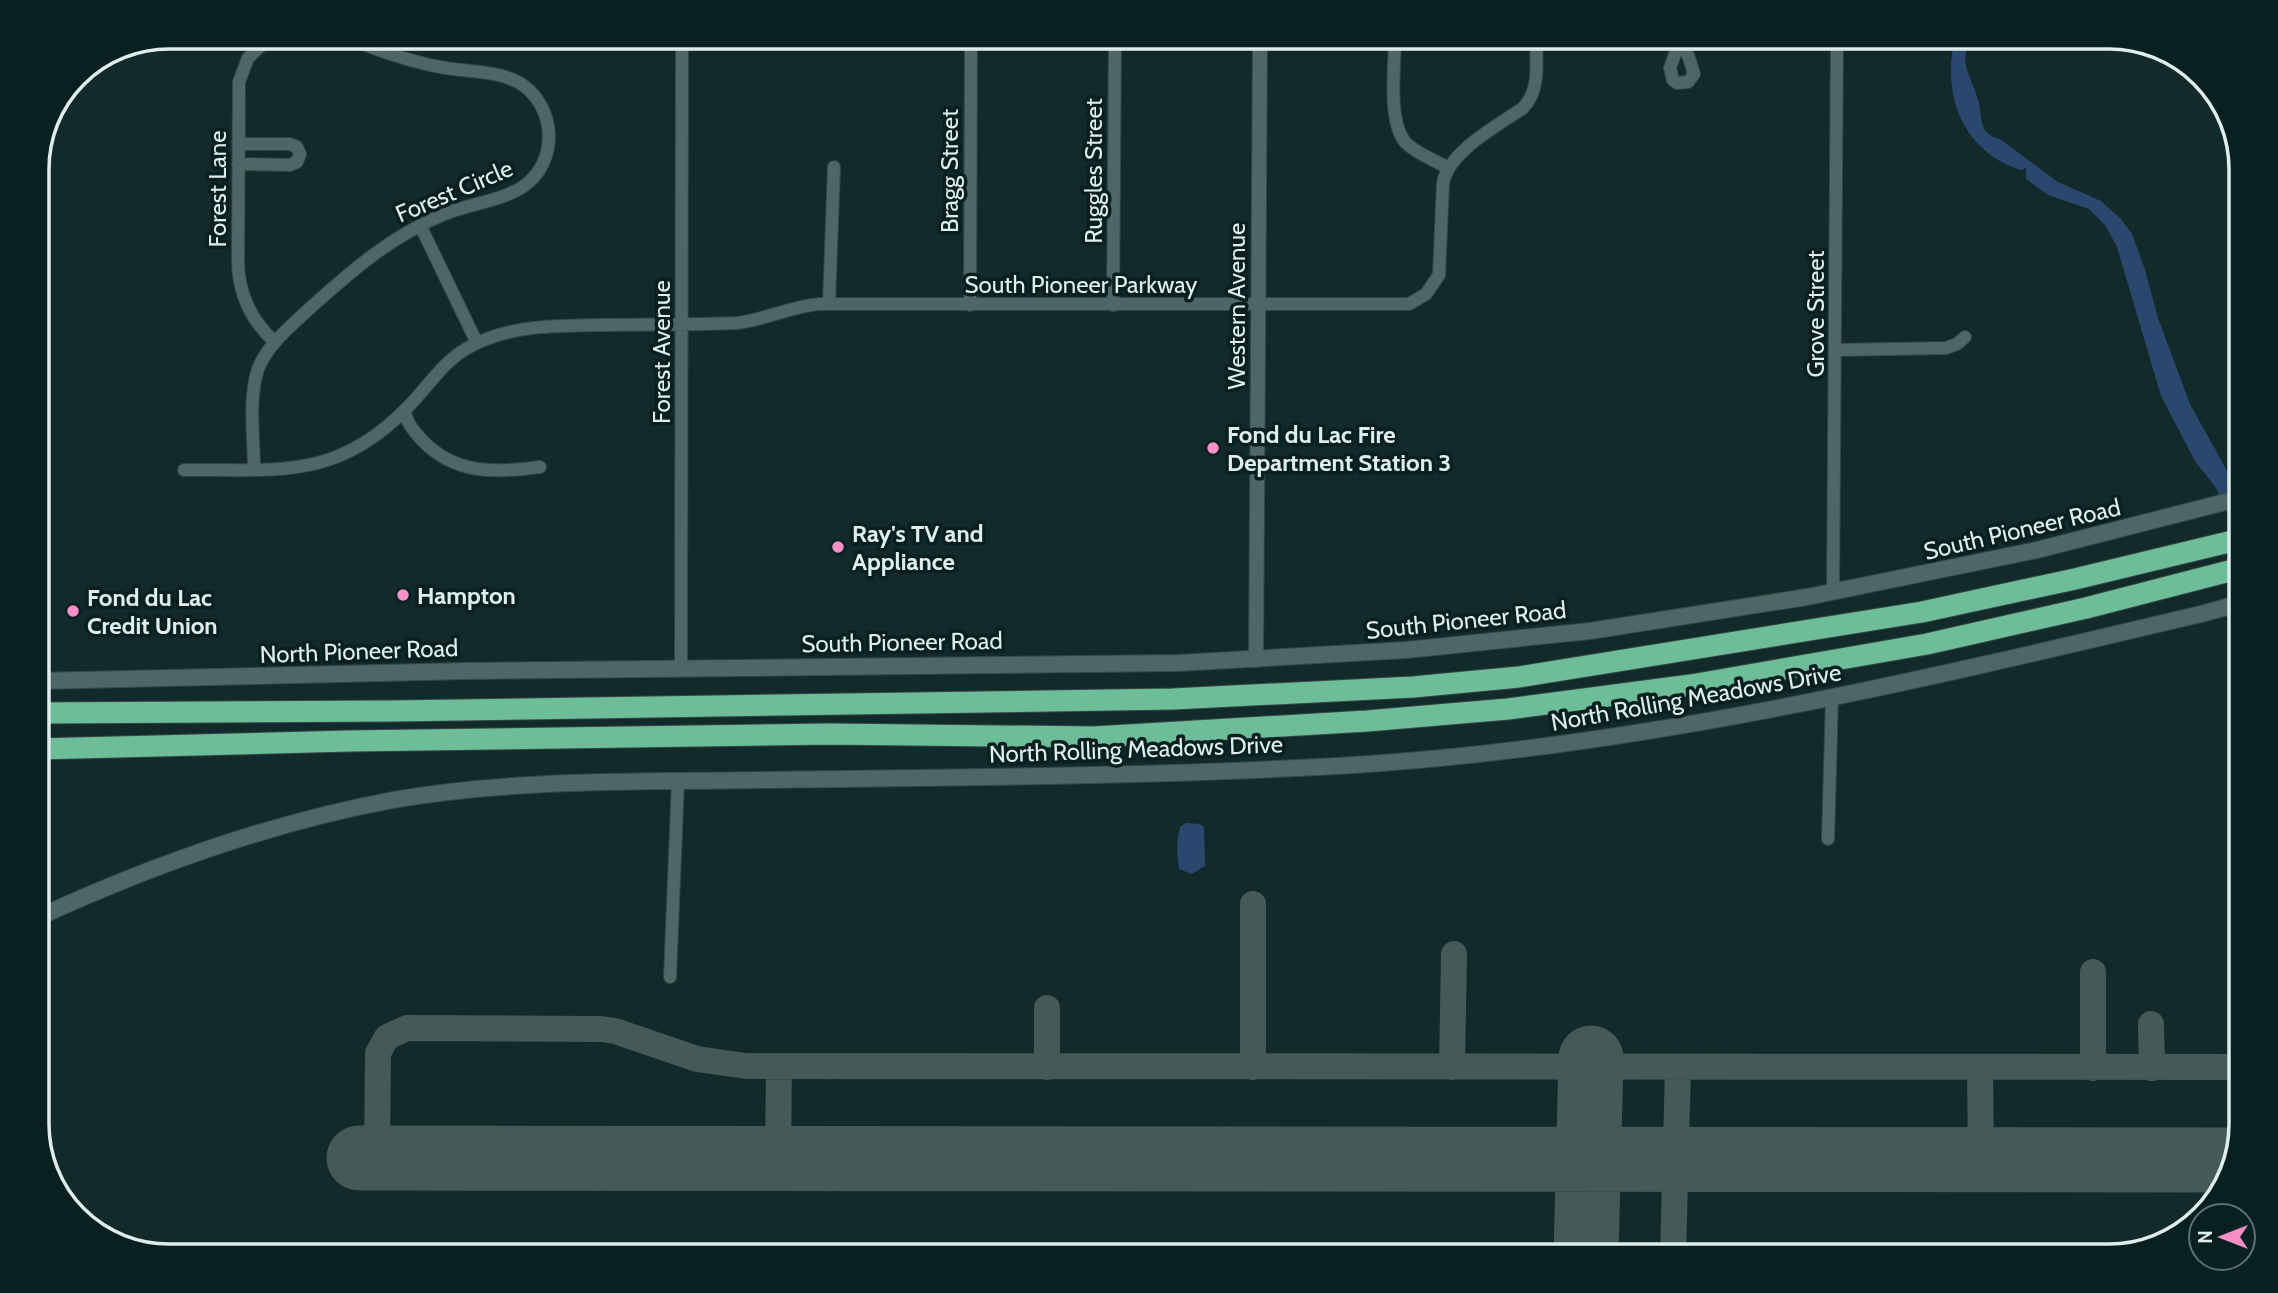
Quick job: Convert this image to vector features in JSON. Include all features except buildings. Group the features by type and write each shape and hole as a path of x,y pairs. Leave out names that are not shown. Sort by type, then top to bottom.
{"highway":[{"path":"49,713 393,711 1173,699 1413,687 1519,677 1922,612 2229,543"},
{"path":"49,750 349,741 830,734 1094,737 1367,721 1531,706 1704,683 1927,644 2086,608 2229,571"}],"main road":[{"name":"South Pioneer Road","path":"681,668 1256,660 1398,651 1544,636 1663,621 1833,592 2036,550 2229,501"},
{"name":"North Rolling Meadows Drive","path":"49,913 117,882 203,849 282,825 357,807 438,793 528,784 1162,774 1355,764 1485,753 1690,725 1832,698 2229,606"},
{"name":"North Pioneer Road","path":"49,681 681,668"}],"street":[{"name":"Forest Lane","path":"257,49 251,54 241,75 238,261 241,287 254,318 275,342"},
{"name":"Forest Circle","path":"254,469 254,388 261,362 275,342 359,264 390,242 456,209 509,194 529,183 547,153 550,137 547,117 532,93 507,77 419,62 382,49"},
{"name":"Forest Avenue","path":"681,668 682,49"},
{"name":"Bragg Street","path":"970,305 971,49"},
{"name":"Ruggles Street","path":"1113,305 1115,49"},
{"name":"Western Avenue","path":"1256,660 1260,49"},
{"path":"1395,49 1395,116 1399,131 1411,147 1448,168 1461,153 1523,108 1531,99 1536,81 1536,49"},
{"name":"Grove Street","path":"1833,592 1837,49"},
{"path":"238,144 289,144 297,147 300,155 297,162 289,165 238,164"},
{"path":"829,304 834,167"},
{"name":"South Pioneer Parkway","path":"184,470 296,468 334,459 372,439 405,411 444,365 462,351 505,332 531,327 741,322 800,306 829,304 1402,305 1423,297 1435,284 1440,268 1443,183 1448,168"},
{"path":"420,225 477,343"},
{"path":"1836,350 1946,348 1965,337"},
{"path":"405,411 412,427 425,443 458,465 492,472 540,467"},
{"path":"1828,839 1832,698"},
{"path":"670,977 678,781"}],"water":[{"path":"1953,49 1966,49 1967,70 1978,100 1982,124 1988,133 2058,182 2101,201 2121,219 2132,234 2158,318 2190,404 2229,474 2229,517 2216,488 2195,461 2161,396 2117,247 2105,225 2089,209 2048,195 2026,179 2026,168 2021,170 1985,151 1962,121 1955,103 1951,64"},
{"path":"1186,823 1204,827 1205,866 1192,874 1179,869 1178,864 1179,832 1180,827"}],"taxiway":[{"path":"1253,904 1253,1067"},
{"path":"1452,1067 1454,954"},
{"path":"2093,972 2093,1068"},
{"path":"1047,1008 1047,1067"},
{"path":"2151,1024 2152,1068"},
{"path":"377,1158 378,1053 387,1037 407,1028 601,1029 615,1031 697,1059 746,1066 2229,1067"},
{"path":"778,1158 779,1066"},
{"path":"1673,1244 1678,1067"},
{"path":"1980,1068 1981,1160"}],"runway":[{"path":"1586,1244 1591,1058"},
{"path":"359,1158 2223,1160"}],"place":[{"name":"Fond du Lac Fire Department Station 3","path":"1213,448"},
{"name":"Ray's TV and Appliance","path":"838,547"},
{"name":"Hampton","path":"403,595"},
{"name":"Fond du Lac Credit Union","path":"73,611"}]}
